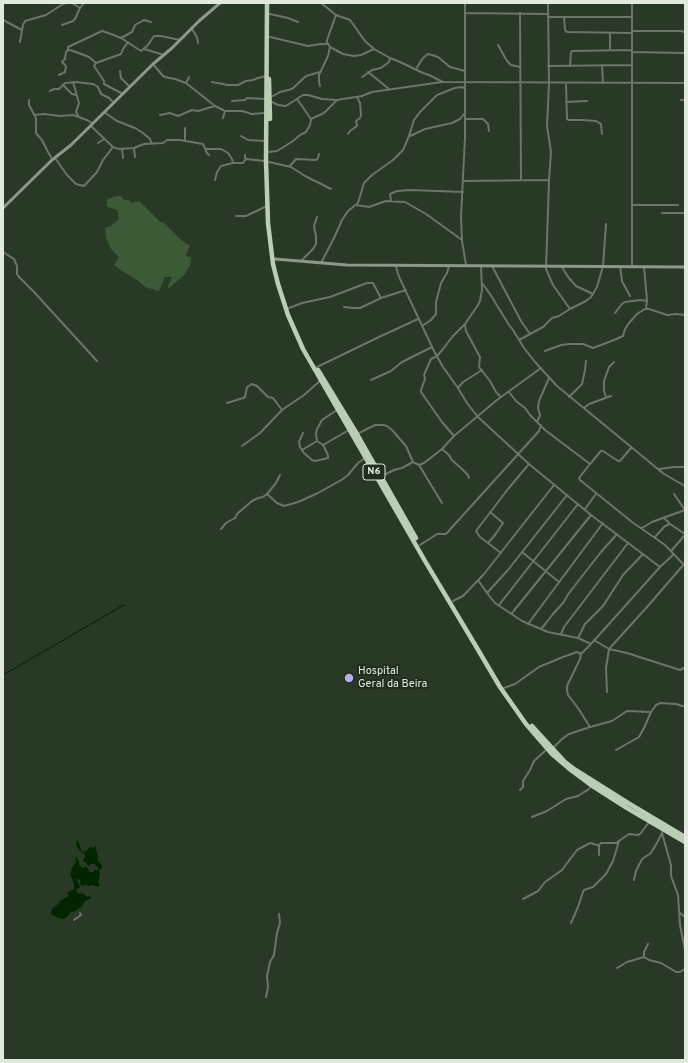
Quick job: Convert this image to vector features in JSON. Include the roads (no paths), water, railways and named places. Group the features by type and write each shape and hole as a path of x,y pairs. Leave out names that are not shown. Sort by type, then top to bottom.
{"highway":[{"name":"N6","path":"268,3 270,14 270,37 269,100 266,141 273,248 279,276 289,308 306,349 317,367 338,410 425,561 500,687 526,724 550,749 592,783 685,842"},
{"name":"N6","path":"268,3 266,76 269,100"},
{"name":"N6","path":"268,111 269,152 267,206 271,249 278,284 292,325 303,349 357,434 479,647 504,688 528,722 550,749"},
{"name":"N6","path":"592,783 628,803 663,829 685,837"}],"street":[{"path":"20,42 25,21 46,15 67,3"},
{"path":"72,3 80,8"},
{"path":"62,25 73,22 84,3"},
{"path":"3,208 153,64 165,55 220,3"},
{"path":"321,3 336,15 350,20 365,41 374,49 390,58 444,82"},
{"path":"465,3 465,119 461,217 462,241 466,266"},
{"path":"548,3 549,83 547,126 551,152 546,271 553,285 570,309"},
{"path":"632,3 632,266"},
{"path":"465,13 548,14"},
{"path":"520,13 521,180"},
{"path":"270,14 298,22"},
{"path":"336,15 326,42 330,47 343,54 354,56 361,55 374,49"},
{"path":"548,17 632,17"},
{"path":"564,17 564,30 568,32 610,33 682,31 685,33"},
{"path":"3,20 22,30"},
{"path":"121,38 132,32 135,25 144,20 151,22"},
{"path":"192,29 198,43"},
{"path":"60,74 65,72 66,66 62,62 65,59 69,46 102,31 121,38 141,51 144,49 165,55"},
{"path":"610,33 610,50"},
{"path":"144,49 153,37 156,36 180,40"},
{"path":"270,37 308,46 328,44"},
{"path":"96,63 121,54 128,42"},
{"path":"498,44 511,65 520,67"},
{"path":"320,86 318,79 327,59 330,47"},
{"path":"68,50 87,55 96,63"},
{"path":"570,66 570,52 572,51 610,50 685,53"},
{"path":"416,69 423,58 428,54 435,56 452,68 465,71"},
{"path":"362,77 368,72 381,68 389,62 390,58"},
{"path":"96,63 94,66 104,81 104,84 123,94"},
{"path":"153,64 162,76 186,82 215,106 225,110 242,111 252,114 268,111 278,105"},
{"path":"602,65 602,83"},
{"path":"548,66 632,65"},
{"path":"120,71 121,78 130,87"},
{"path":"269,100 280,92 292,89 306,76 320,72"},
{"path":"368,72 390,90"},
{"path":"212,82 238,85 246,81 266,76"},
{"path":"186,82 189,77"},
{"path":"73,82 79,103 76,112 80,117"},
{"path":"50,91 59,89 65,83 83,82 96,85 101,94 109,98 114,103"},
{"path":"232,101 244,100 247,98 269,100 278,105 286,106 301,96 308,95 322,99 337,100 357,97 372,92 444,82 685,83"},
{"path":"566,83 568,120 596,121 601,124 602,134"},
{"path":"63,85 72,94 76,95"},
{"path":"321,264 342,220 359,200 364,183 368,178 389,164 403,150 414,120 420,112 436,95 455,88 464,88"},
{"path":"348,134 357,126 356,121 361,115 360,103 357,97"},
{"path":"269,152 280,149 293,141 306,132 310,125 311,119 297,99"},
{"path":"29,100 29,105 36,121 36,133 54,159 76,184 84,186 97,172 113,147"},
{"path":"311,119 322,114 337,100"},
{"path":"566,102 587,101"},
{"path":"160,115 170,114 178,116 192,110 201,111 215,106"},
{"path":"223,118 225,110"},
{"path":"104,112 117,121 143,133 150,139 152,144"},
{"path":"409,136 425,129 452,123 460,119 465,113"},
{"path":"34,114 60,116 73,115 80,117 91,124 113,147 134,148 144,144 152,144 168,140 180,140 203,144 209,155"},
{"path":"465,119 483,119 486,122 489,131"},
{"path":"185,141 186,128"},
{"path":"241,136 248,140 266,141"},
{"path":"98,143 104,139"},
{"path":"122,148 123,158"},
{"path":"134,148 135,157"},
{"path":"206,149 221,150 228,154 232,159 233,164"},
{"path":"290,166 296,159 316,160 319,154"},
{"path":"245,155 246,159"},
{"path":"246,159 290,166 305,176 331,189"},
{"path":"215,180 220,167 243,163 246,159"},
{"path":"463,180 549,180"},
{"path":"391,201 390,194 397,191 463,192"},
{"path":"356,205 369,207 383,201 409,203 462,241"},
{"path":"632,205 678,205"},
{"path":"236,216 246,216 267,206"},
{"path":"662,213 685,214"},
{"path":"301,262 316,244 314,226 317,217"},
{"path":"519,340 543,327 552,318 559,316 586,301 593,294 599,283 603,266 606,224"},
{"path":"3,252 14,259 19,277 45,303 97,361"},
{"path":"275,259 347,266 685,267"},
{"path":"396,266 398,274 432,347 443,367 478,417 554,485 660,567"},
{"path":"422,326 431,320 436,314 436,302 441,282 447,273 449,266"},
{"path":"454,436 442,422 421,392 425,379 424,375 431,359 437,356 465,324 480,301 482,283 481,266"},
{"path":"492,266 521,321 530,334"},
{"path":"562,266 565,273 576,286 593,294"},
{"path":"620,266 622,281 630,296"},
{"path":"644,266 647,301 646,309"},
{"path":"289,308 367,283 374,285 381,298"},
{"path":"482,283 519,340 549,378 569,397 631,448 667,476 685,486"},
{"path":"344,307 360,308 381,298 406,290"},
{"path":"615,313 625,302 647,301"},
{"path":"545,351 561,345 570,344 583,344 593,348 614,340 623,336 625,329 634,318 641,311 646,309 670,315 685,315"},
{"path":"317,367 418,319"},
{"path":"465,324 466,331 480,358 479,366 501,397"},
{"path":"371,380 432,347"},
{"path":"569,397 582,384 586,370 586,361"},
{"path":"606,397 604,391 604,381 609,367 614,362"},
{"path":"419,465 424,463 442,449 454,436 501,397 540,368"},
{"path":"458,388 463,382 482,370"},
{"path":"537,422 540,415 538,408 539,401 549,378"},
{"path":"242,446 265,429 282,410 304,395 322,379"},
{"path":"227,404 244,398 247,387 252,384 273,398 282,410"},
{"path":"509,392 545,430 590,464"},
{"path":"584,408 589,404 611,396"},
{"path":"303,432 299,442 304,454 314,461 327,458 328,455 323,445 317,440 317,429 322,420 338,410"},
{"path":"357,434 381,424 392,430 406,446 413,462 419,465 442,503"},
{"path":"420,545 437,534 446,534 539,431 541,426"},
{"path":"323,445 350,430"},
{"path":"539,431 545,430"},
{"path":"302,450 317,440"},
{"path":"607,692 606,668 609,649 684,564 665,545 579,479 601,451 620,461 631,448"},
{"path":"442,449 464,470 469,478"},
{"path":"267,494 277,503 284,506 298,502 343,479 358,463 366,458"},
{"path":"381,476 413,462"},
{"path":"501,553 480,537 476,531 529,464"},
{"path":"659,469 685,467"},
{"path":"221,529 226,523 235,518 238,513 252,501 267,494 276,484 280,475"},
{"path":"453,601 463,596 501,553 554,485"},
{"path":"585,509 597,494"},
{"path":"642,528 652,522 685,510 674,494"},
{"path":"487,593 508,570 567,495"},
{"path":"499,605 578,504"},
{"path":"488,543 503,523 490,512"},
{"path":"512,613 591,514"},
{"path":"664,518 685,535 671,551"},
{"path":"528,624 603,523"},
{"path":"654,537 665,526 670,524"},
{"path":"541,629 563,603 601,552 617,534"},
{"path":"561,634 562,629 574,612 628,543"},
{"path":"522,552 559,582"},
{"path":"578,638 585,624 603,606 623,575 643,554"},
{"path":"590,727 568,695 566,688 581,654 660,567 674,554"},
{"path":"478,579 495,603 528,624 551,633 578,638 591,644"},
{"path":"594,640 609,649 627,653 680,670 683,668 685,669"},
{"path":"504,688 515,684 539,667 563,656 577,652 581,654"},
{"path":"616,750 638,737 656,705 660,703 685,706"},
{"path":"520,790 523,787 523,781 534,761 569,734 612,720 627,711 651,712"},
{"path":"532,817 547,811 566,799 578,796 588,790 592,783"},
{"path":"523,899 538,891 544,882 559,873 577,850 590,842 596,845 599,845 600,842 612,843 619,841 630,834 640,834 650,821"},
{"path":"634,880 636,871 642,859 651,853 663,829"},
{"path":"663,829 671,865 671,876 678,895 680,925 685,950"},
{"path":"571,923 584,890 593,887 606,874 613,861 619,841"},
{"path":"599,845 599,855"},
{"path":"74,920 81,915 80,913"},
{"path":"680,913 685,916"},
{"path":"266,997 268,987 267,976 270,962 274,955 276,933 280,923 279,914"},
{"path":"644,957 644,952 648,944"},
{"path":"617,968 628,962 644,957 649,960 661,962 676,972 680,972 685,969"}],"waterway":[{"path":"3,675 124,605"}],"place":[{"name":"Hospital Geral da Beira","path":"349,678"}]}
